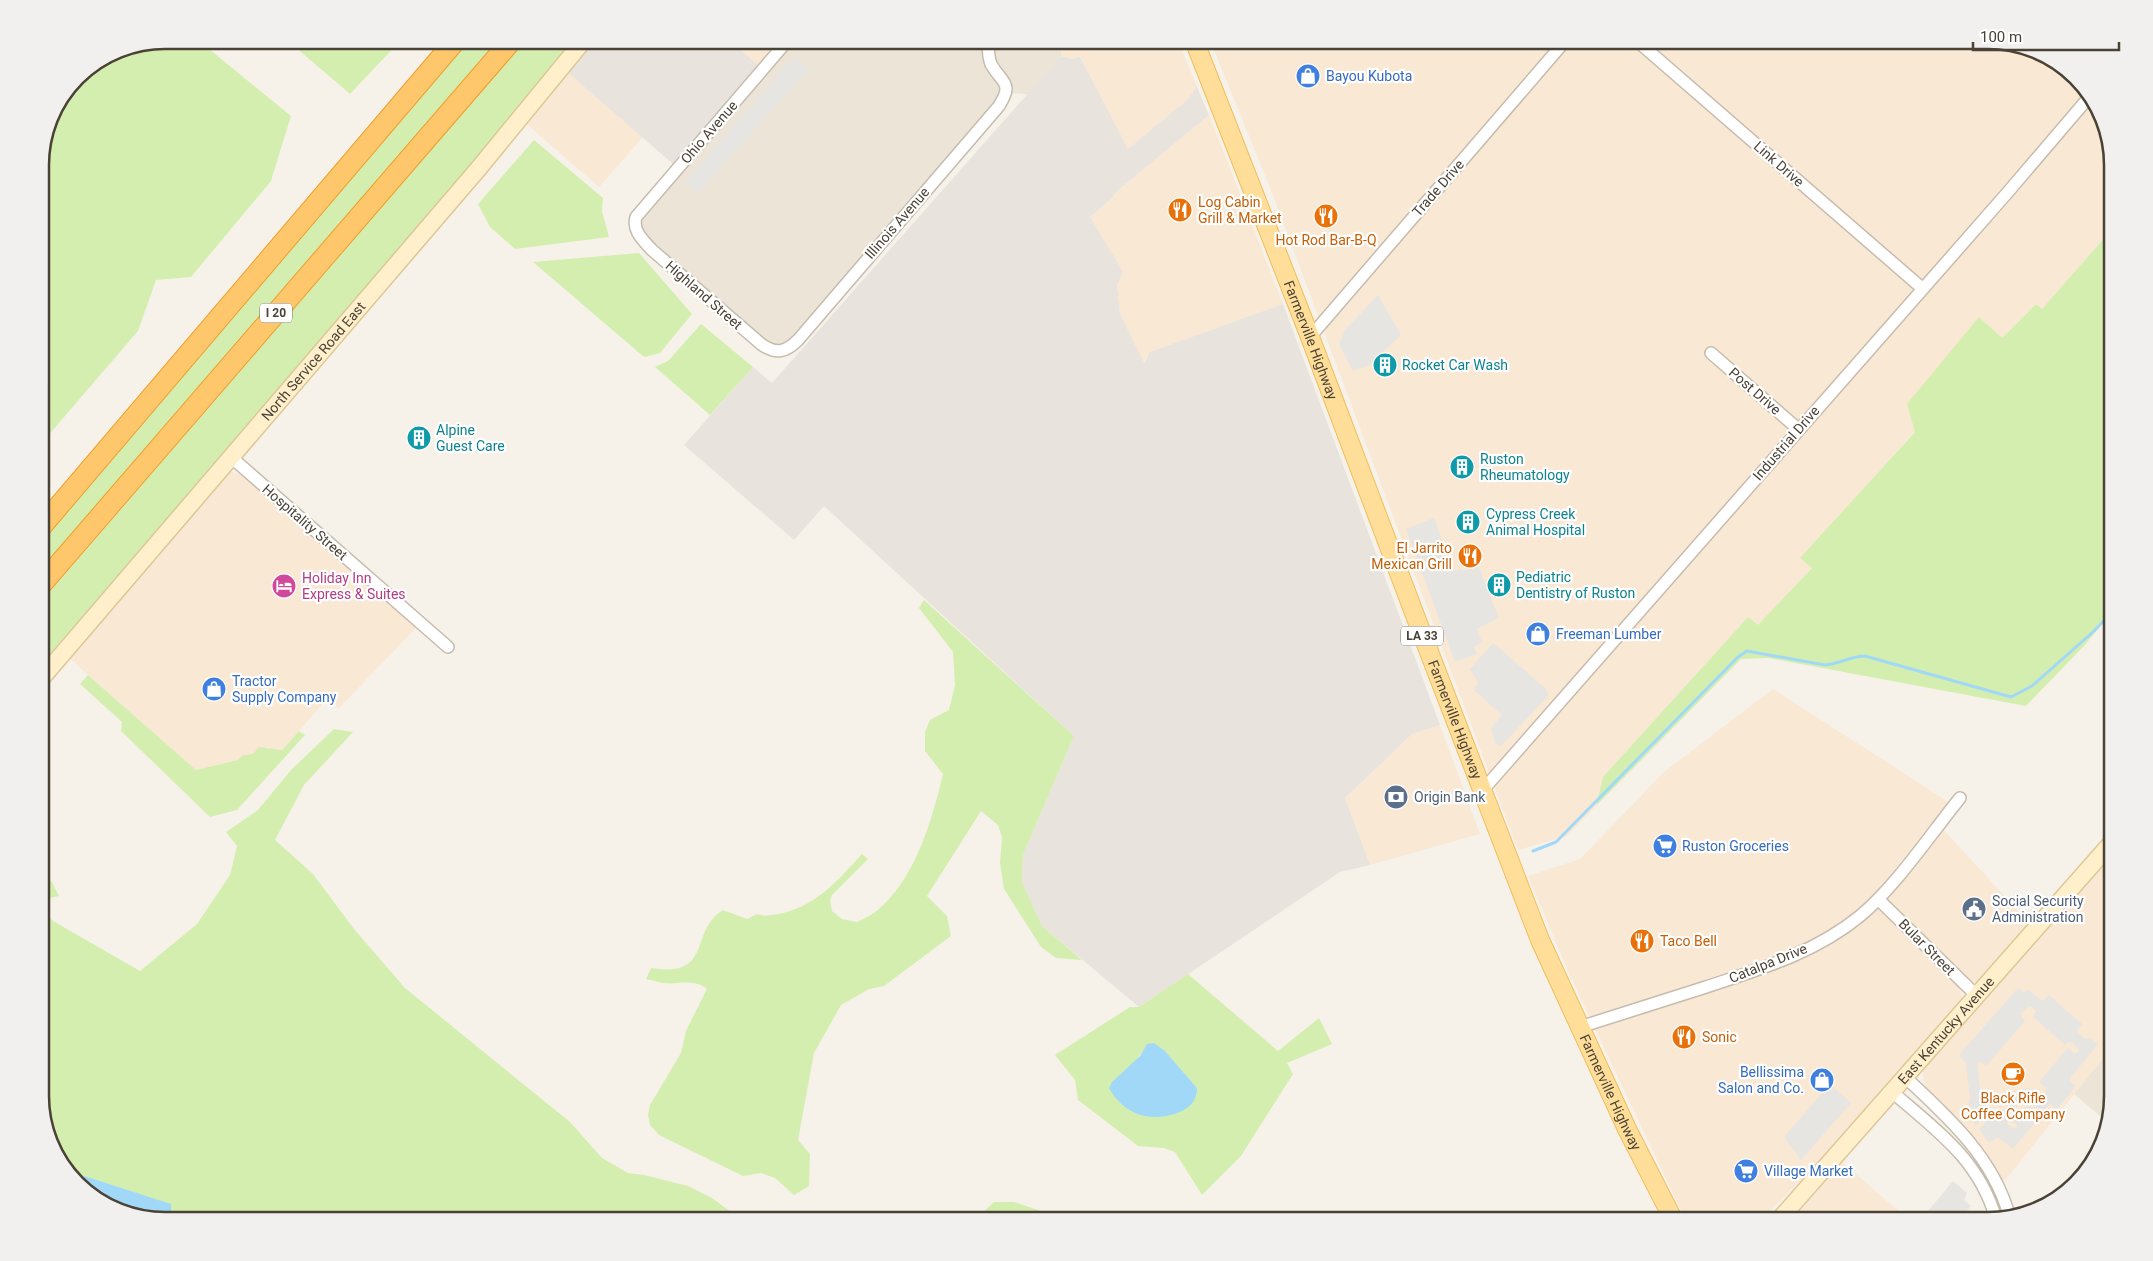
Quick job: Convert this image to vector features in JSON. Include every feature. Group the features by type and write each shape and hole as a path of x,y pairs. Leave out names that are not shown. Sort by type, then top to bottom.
{"highway":[{"path":"49,517 448,49"},
{"name":"I 20","path":"49,576 504,49"}],"main road":[{"name":"Farmerville Highway","path":"1198,49 1310,337 1540,940 1627,1130 1669,1212"}],"street":[{"name":"North Service Road East","path":"49,669 479,168 577,49"},
{"name":"Ohio Avenue","path":"634,225 636,218 780,49"},
{"name":"Illinois Avenue","path":"784,351 798,340 989,119 1007,92 1006,84 990,62 989,49"},
{"name":"Trade Drive","path":"1310,337 1558,49"},
{"name":"Link Drive","path":"1646,49 1923,289"},
{"name":"Industrial Drive","path":"1482,791 2085,102"},
{"name":"Highland Street","path":"634,225 637,232 652,250 761,344 772,351 784,351"},
{"name":"Post Drive","path":"1711,353 1798,429"},
{"name":"Hospitality Street","path":"230,457 448,646"},
{"name":"Catalpa Drive","path":"1580,1027 1766,967 1800,953 1839,931 1860,916 1878,898 1960,798"},
{"name":"East Kentucky Avenue","path":"1786,1212 2104,851"},
{"name":"Bular Street","path":"1878,898 1976,995"},
{"path":"1904,1076 1946,1115 1984,1161 1998,1186 2007,1210"},
{"path":"1891,1091 1963,1154 1986,1191 1993,1212"},
{"path":"1986,1191 1998,1186"}],"shaded area":[{"path":"584,49 739,49 759,66 674,165 565,70"},
{"path":"739,49 773,49 759,66"},
{"path":"789,49 1061,49 1061,56 1028,94 1002,93 999,99 784,347 770,346 655,247 642,230 640,221"},
{"path":"1061,49 1182,49 1196,88 1187,100 1128,149 1080,57 1072,59 1061,56"},
{"path":"1214,49 1988,49 2018,53 2046,64 2070,83 2089,107 2100,135 2104,157 2104,239 2042,309 2036,304 2002,338 1979,318 1915,431 1801,558 1812,568 1758,626 1747,618 1603,777 1596,806 1567,836 1518,850 1271,190"},
{"path":"1061,56 1072,59 1080,57 1128,149 1187,100 1196,88 1194,80 1209,115 1117,191 1111,199 1090,217 1123,272 1117,284 1120,314 1144,363 1150,352 1283,304 1440,725 1412,734 1345,798 1370,865 1340,872 1139,1007 1042,926 1022,882 1023,855 1074,736 824,506 794,540 684,445 753,367 772,383"},
{"path":"794,57 808,70 698,193 685,182"},
{"path":"565,70 643,137 599,187 523,121"},
{"path":"1209,115 1283,304 1150,352 1143,363 1120,314 1117,283 1090,217 1111,199 1117,191"},
{"path":"1378,295 1401,335 1369,365 1353,371 1339,344 1345,330"},
{"path":"232,472 243,476 416,628 339,708 326,700 282,750 273,750 267,747 253,754 244,755 238,760 196,770 68,657 226,475"},
{"path":"1434,518 1454,571 1467,570 1466,566 1477,562 1499,618 1477,629 1482,642 1474,647 1477,654 1455,662 1406,529"},
{"path":"1493,643 1545,688 1549,695 1500,747 1495,743 1491,728 1502,715 1474,690 1478,683 1470,669"},
{"path":"1773,689 1950,803 1871,898 1960,988 1961,1004 1815,1166 1769,1212 1682,1212 1568,971 1528,876 1580,859 1664,772"},
{"path":"1440,725 1480,834 1370,865 1345,798 1412,734"},
{"path":"1943,829 2031,925 1982,980 1977,982 1967,980 1888,900 1888,897"},
{"path":"2098,865 2104,871 2104,1057 2002,1184 1957,1118 1926,1088 1923,1070 1927,1063"},
{"path":"2018,988 2024,993 2028,989 2042,1001 2049,995 2082,1024 2077,1030 2078,1033 2085,1039 2091,1038 2098,1044 2070,1078 2070,1081 2076,1086 2057,1109 2050,1104 2013,1149 1999,1138 1995,1138 1989,1143 1979,1129 1985,1124 1984,1122 1981,1121 1976,1125 1964,1110 1968,1106 1970,1099 1966,1063 1959,1055","holes":["2029,1006 2036,1010 2033,1017 2065,1045 2068,1042 2073,1043 2079,1050 2075,1054 2068,1048 2039,1082 2047,1089 2045,1094 2028,1088 2021,1090 2002,1112 1999,1124 1981,1099 1977,1064 1980,1061 1986,1066 2025,1021 2020,1014","2024,1097 2031,1100 2036,1107 2032,1108 2027,1104 2013,1121 2018,1127 2015,1129 2008,1125 2006,1118"]},
{"path":"2104,1057 2102,1117 2074,1094"},
{"path":"1830,1084 1851,1103 1801,1160 1784,1137"},
{"path":"1842,1162 1900,1212 1800,1212"},
{"path":"1953,1181 1967,1193 1964,1200 1971,1206 1966,1212 1927,1212"}],"green space":[{"path":"157,49 209,49 291,116 271,181 191,277 156,280 138,331 49,435 49,157 51,142 58,121 64,107 73,94 88,78 107,64 142,51"},
{"path":"298,49 392,49 350,94"},
{"path":"460,49 493,49 49,564 49,526"},
{"path":"517,49 569,49 383,269 49,655 49,593"},
{"path":"534,140 603,198 602,211 609,237 515,249 490,227 478,204"},
{"path":"2104,239 2104,622 2084,646 2026,706 1768,658 1741,659 1596,806 1603,777 1748,617 1758,625 1812,568 1800,558 1915,432 1907,404 1979,317 2002,338 2036,304 2042,309"},
{"path":"639,253 692,314 660,353 644,357 533,262"},
{"path":"701,324 753,367 710,415 655,367 668,361"},
{"path":"924,600 1074,736 1023,855 1022,882 1042,926 1082,960 1056,958 1041,947 1004,889 1000,863 1002,838 998,825 981,811 927,896 947,916 951,936 884,986 869,989 841,1005 814,1053 798,1140 810,1154 809,1186 794,1195 775,1178 761,1173 743,1176 659,1135 650,1125 648,1115 650,1105 681,1053 686,1031 707,989 691,983 663,983 646,979 651,968 671,969 684,966 692,960 712,919 723,910 747,919 757,914 772,915 795,909 807,904 827,890 862,854 868,859 832,895 830,901 832,911 842,919 857,922 875,912 893,895 913,864 921,846 934,810 943,774 925,751 925,732 930,720 949,710 955,685 953,652 919,608"},
{"path":"88,675 196,770 238,760 243,755 253,754 259,747 282,750 299,731 305,735 237,810 210,817 121,731 122,722 80,684"},
{"path":"334,729 353,732 304,785 275,840 313,874 354,929 405,988 570,1122 602,1158 628,1173 688,1186 712,1198 731,1212 170,1212 170,1204 78,1173 68,1161 55,1133 49,1104 49,917 53,921 140,971 197,924 230,875 237,846 226,832 258,810 291,770"},
{"path":"49,880 52,882 59,896 49,898"},
{"path":"1188,974 1278,1051 1319,1018 1332,1044 1287,1063 1293,1074 1241,1156 1202,1195 1175,1152 1164,1148 1138,1146 1078,1100 1075,1080 1055,1055 1130,1007 1139,1007","holes":["1148,1044 1165,1051 1197,1088 1112,1082 1131,1067"]},
{"path":"994,1202 1014,1202 1045,1212 983,1212"}],"water":[{"path":"1154,1043 1165,1051 1197,1088 1197,1092 1193,1103 1180,1112 1159,1117 1149,1117 1131,1111 1115,1098 1109,1088 1112,1082 1140,1056 1147,1044"},
{"path":"79,1174 171,1204 171,1212 135,1208 107,1197"}],"waterway":[{"path":"1533,851 1556,842 1738,657 1747,651 1825,665 1865,656 2011,697 2032,686 2104,620"}],"place":[{"name":"Bayou Kubota","path":"1308,76"},
{"name":"Log Cabin Grill & Market","path":"1180,210"},
{"name":"Hot Rod Bar-B-Q","path":"1326,216"},
{"name":"Rocket Car Wash","path":"1385,365"},
{"name":"Alpine Guest Care","path":"419,438"},
{"name":"Ruston Rheumatology","path":"1462,467"},
{"name":"Cypress Creek Animal Hospital","path":"1468,522"},
{"name":"El Jarrito Mexican Grill","path":"1470,556"},
{"name":"Pediatric Dentistry of Ruston","path":"1499,585"},
{"name":"Holiday Inn Express & Suites","path":"284,586"},
{"name":"Freeman Lumber","path":"1538,634"},
{"name":"Tractor Supply Company","path":"214,689"},
{"name":"Origin Bank","path":"1396,797"},
{"name":"Ruston Groceries","path":"1665,846"},
{"name":"Social Security Administration","path":"1974,909"},
{"name":"Taco Bell","path":"1642,941"},
{"name":"Sonic","path":"1684,1037"},
{"name":"Black Rifle Coffee Company","path":"2013,1074"},
{"name":"Bellissima Salon and Co.","path":"1822,1080"},
{"name":"Village Market","path":"1746,1171"}]}
